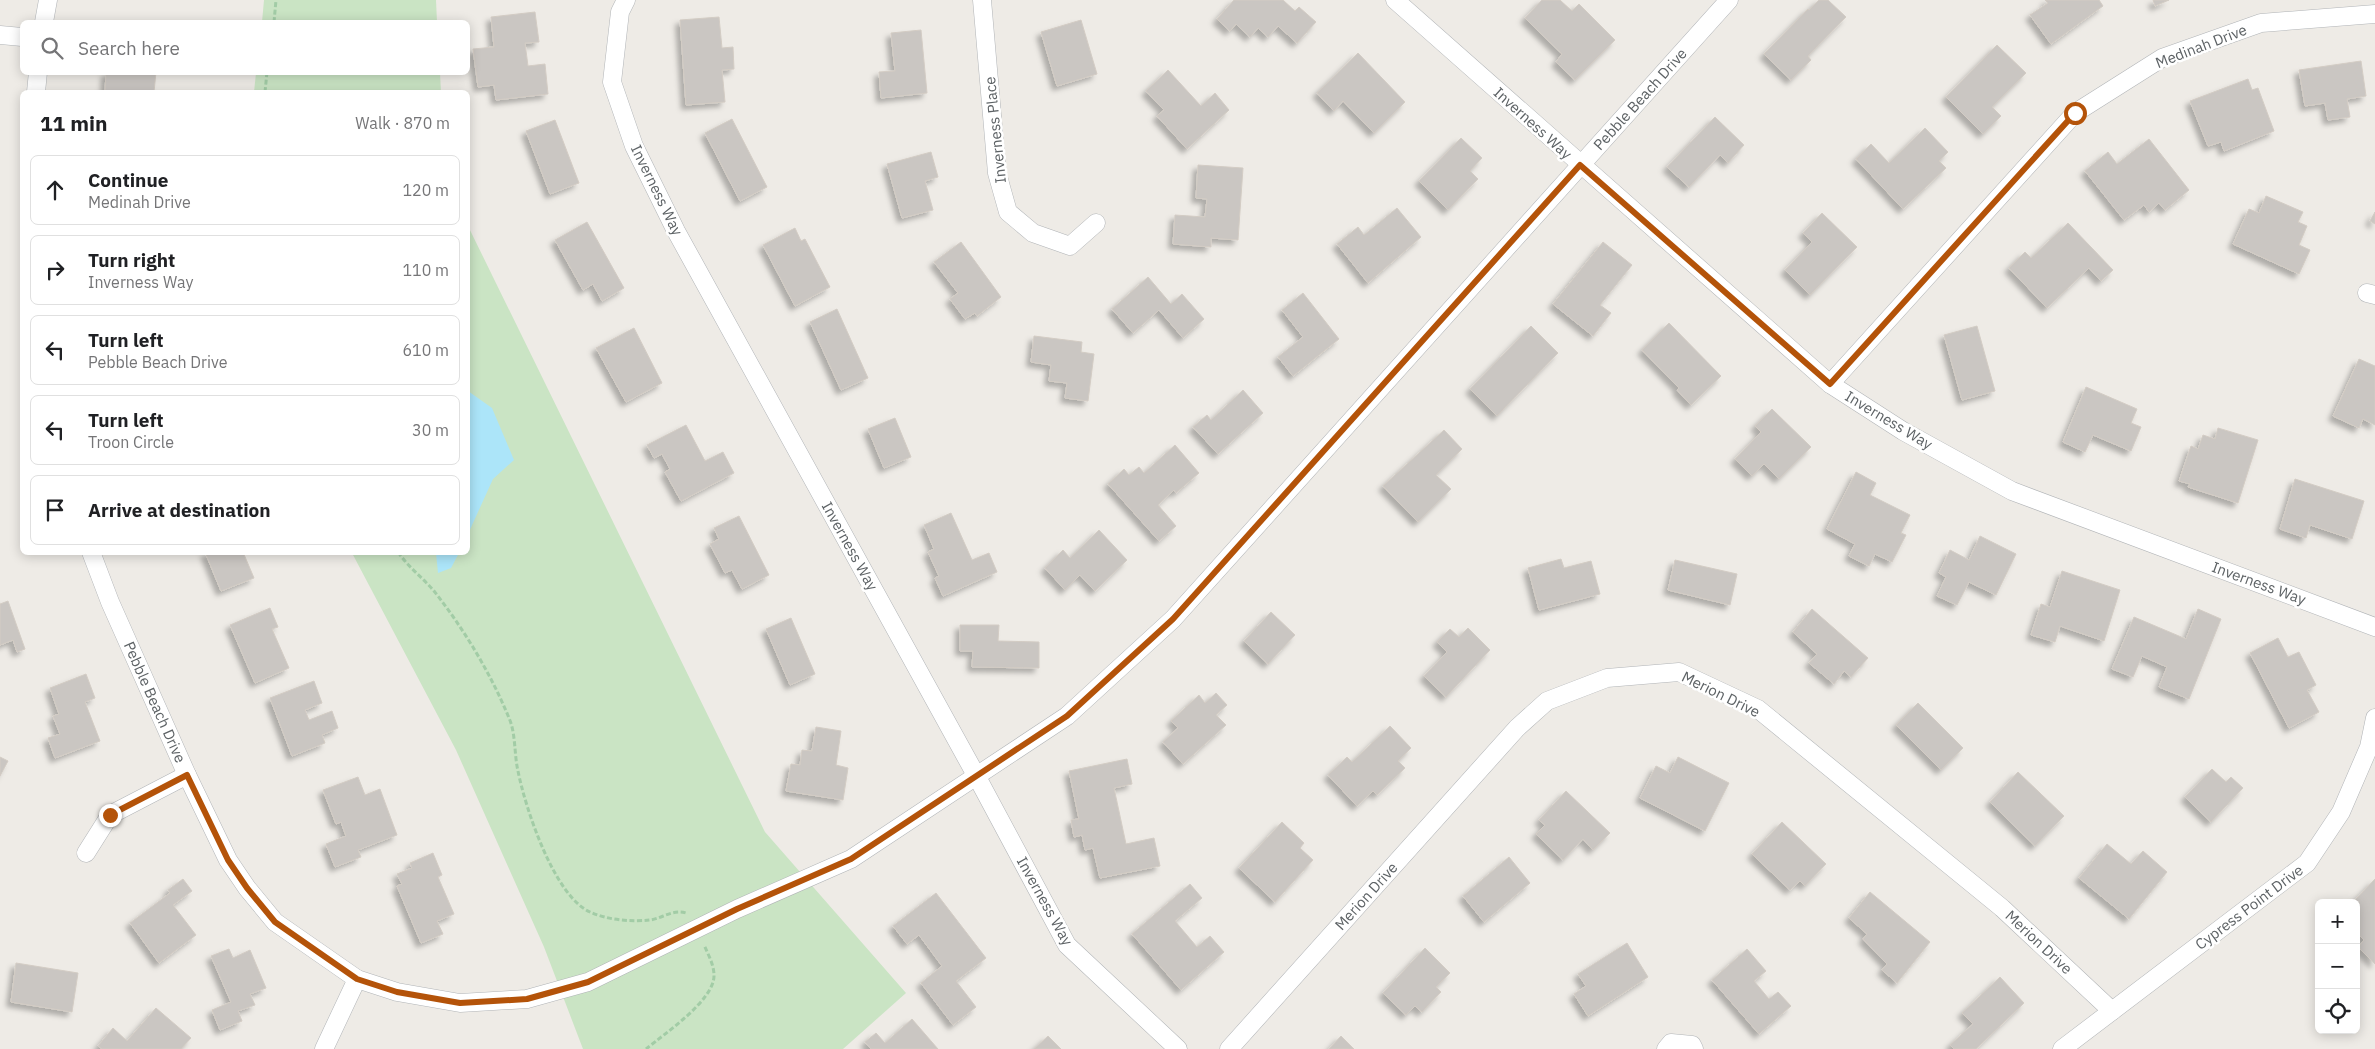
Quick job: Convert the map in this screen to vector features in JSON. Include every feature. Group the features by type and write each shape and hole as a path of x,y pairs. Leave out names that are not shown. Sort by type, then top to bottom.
{"street":[{"path":"44,20 48,0"},
{"name":"Inverness Way","path":"626,0 620,12 612,82 634,146 680,240 977,777 1067,945 1178,1049"},
{"name":"Inverness Place","path":"982,0 996,173 1008,212 1033,233 1070,246 1096,223"},
{"name":"Inverness Way","path":"1395,0 1830,384 1903,431 2012,491 2375,626"},
{"name":"Pebble Beach Drive","path":"92,555 110,602 187,775 228,860 247,888 275,922 357,979 397,992 460,1003 527,999 588,982 697,929 851,859 1067,716 1173,619 1729,0"},
{"name":"Medinah Drive","path":"1830,384 2075,113 2162,58 2261,23 2375,14"},
{"path":"0,35 20,37"},
{"path":"36,90 38,75"},
{"name":"Merion Drive","path":"1229,1049 1517,728 1547,701 1607,678 1679,672 1758,709 2002,908 2112,1011"},
{"name":"Cypress Point Drive","path":"2062,1049 2307,863 2341,812 2369,747 2375,718"},
{"path":"86,853 110,815 187,775"},
{"path":"324,1049 357,979"},
{"path":"1666,1049 1672,1043 1692,1045 1694,1049"}],"path":[{"path":"274,20 276,0"},
{"path":"265,90 267,75"},
{"path":"400,555 432,589 457,621 493,686 510,720 524,803 541,847 571,897 590,912 625,920 651,920 679,911 691,914 713,969 714,976 711,989 692,1011 646,1049"}],"green space":[{"path":"264,0 436,0 437,20 262,20"},
{"path":"256,75 440,75 441,90 254,90"},
{"path":"470,230 765,832 906,993 843,1049 583,1049 544,947 456,750 353,555 470,555"}],"water":[{"path":"470,392 492,408 514,460 493,479 470,530"},
{"path":"436,555 458,555 451,568 438,573"}],"building":[{"path":"1234,0 1283,0 1295,11 1299,7 1316,22 1297,43 1278,26 1268,37 1258,28 1250,37 1236,24 1230,31 1217,19"},
{"path":"1542,0 1560,0 1572,11 1579,4 1615,40 1575,80 1556,62 1562,54 1525,18"},
{"path":"1819,0 1828,0 1846,17 1808,56 1811,60 1791,80 1764,54"},
{"path":"2045,0 2099,0 2103,6 2051,44 2030,15 2048,3"},
{"path":"2153,0 2169,0 2155,6"},
{"path":"535,12 539,42 525,43 528,66 545,64 548,94 496,100 494,85 478,87 473,49 494,47 491,17"},
{"path":"719,17 722,48 733,47 734,69 722,70 725,102 686,105 680,20"},
{"path":"1081,20 1097,74 1057,86 1041,32"},
{"path":"921,30 927,93 881,98 879,72 895,71 891,33"},
{"path":"1997,45 2026,73 1992,107 2001,116 1983,134 1946,97"},
{"path":"1358,53 1405,102 1374,133 1343,101 1334,111 1317,93"},
{"path":"2361,61 2366,96 2347,99 2350,117 2328,120 2325,103 2305,106 2299,70"},
{"path":"1168,70 1201,106 1215,93 1229,110 1187,149 1157,116 1164,110 1146,91"},
{"path":"106,75 156,75 154,90 105,90"},
{"path":"2248,79 2252,90 2258,88 2274,131 2224,151 2221,142 2208,146 2190,101"},
{"path":"1715,117 1744,145 1728,163 1720,155 1689,187 1667,167"},
{"path":"732,119 767,187 740,201 705,133"},
{"path":"555,120 579,183 550,194 526,131"},
{"path":"1925,128 1948,152 1939,161 1946,168 1903,209 1856,159 1871,144 1889,163"},
{"path":"1461,138 1482,158 1470,171 1478,179 1448,210 1419,181"},
{"path":"2149,139 2189,190 2165,210 2159,203 2149,212 2144,205 2124,220 2085,171 2108,152 2117,164"},
{"path":"931,152 938,177 925,181 933,210 902,218 887,164"},
{"path":"1198,165 1243,168 1238,240 1211,238 1211,247 1173,244 1175,215 1205,217 1207,199 1196,198"},
{"path":"2266,196 2303,212 2298,222 2307,226 2299,245 2310,250 2299,274 2233,244 2249,209 2259,213"},
{"path":"1397,208 1421,237 1368,283 1337,244 1358,227 1364,235"},
{"path":"2375,212 2375,224 2370,221"},
{"path":"1822,213 1857,247 1810,295 1785,270 1812,242 1803,233"},
{"path":"587,222 624,288 602,301 593,284 583,290 555,240"},
{"path":"2068,223 2113,270 2101,281 2089,268 2047,308 2009,268 2025,252 2031,258"},
{"path":"795,228 801,241 805,239 830,287 795,306 763,245"},
{"path":"961,242 1001,297 977,316 975,313 965,319 950,299 958,293 934,262"},
{"path":"1603,242 1632,265 1600,305 1611,313 1593,336 1553,304"},
{"path":"1148,277 1171,304 1182,294 1204,319 1183,338 1159,310 1133,333 1112,309"},
{"path":"1303,293 1339,339 1293,376 1278,357 1303,337 1282,310"},
{"path":"837,309 868,378 841,390 810,322"},
{"path":"1669,323 1721,376 1691,405 1677,390 1679,388 1642,350"},
{"path":"1531,326 1558,353 1497,416 1470,389"},
{"path":"1977,326 1995,391 1962,400 1944,335"},
{"path":"634,328 662,383 626,402 596,348"},
{"path":"1034,336 1082,342 1081,352 1094,354 1088,401 1065,398 1067,383 1049,381 1051,365 1031,362"},
{"path":"2359,359 2375,366 2375,425 2363,419 2359,428 2333,416"},
{"path":"2086,387 2137,409 2131,423 2141,427 2131,451 2093,435 2085,452 2063,442"},
{"path":"1243,390 1263,413 1218,454 1193,427 1207,415 1211,420"},
{"path":"1772,409 1811,447 1779,479 1764,464 1752,476 1735,459 1761,432 1755,426"},
{"path":"895,418 911,457 884,468 868,429"},
{"path":"686,425 705,461 723,452 734,473 681,501 665,472 670,469 662,454 654,458 647,445"},
{"path":"2218,428 2258,440 2238,503 2188,487 2190,484 2179,481 2191,446 2198,449 2203,435 2215,439"},
{"path":"1444,430 1462,449 1436,475 1451,489 1418,522 1383,486"},
{"path":"1175,445 1199,473 1176,493 1174,490 1158,505 1176,526 1159,541 1108,484 1124,469 1129,475 1139,467 1144,473"},
{"path":"1856,472 1876,483 1870,495 1910,515 1901,533 1906,535 1892,562 1875,554 1869,566 1849,556 1855,544 1827,529"},
{"path":"2295,479 2364,501 2352,539 2310,525 2306,538 2280,529"},
{"path":"951,513 972,560 989,553 997,572 943,596 935,578 939,576 928,552 934,549 924,525"},
{"path":"739,516 769,575 742,589 732,570 725,573 710,544 719,539 714,528"},
{"path":"1099,530 1127,560 1095,591 1080,575 1065,590 1045,568 1063,550 1070,558"},
{"path":"1980,536 2016,554 1996,595 1969,582 1957,605 1937,596 1946,577 1939,573 1950,550 1969,560"},
{"path":"206,555 244,555 254,578 221,591"},
{"path":"1561,559 1564,568 1591,561 1600,594 1539,610 1528,568"},
{"path":"1675,560 1737,574 1730,605 1668,590"},
{"path":"2062,571 2120,590 2104,641 2060,626 2055,642 2031,635 2041,604 2050,607"},
{"path":"8,601 25,649 17,652 13,640 0,645 0,604"},
{"path":"270,608 278,627 272,629 289,668 255,683 230,625"},
{"path":"1812,609 1868,658 1851,677 1844,671 1834,684 1809,663 1817,654 1793,632"},
{"path":"2198,609 2221,619 2189,699 2159,687 2167,667 2142,656 2133,677 2112,669 2134,617 2186,639"},
{"path":"1271,612 1295,635 1268,664 1244,641"},
{"path":"791,618 815,674 790,685 766,629"},
{"path":"960,625 999,625 998,641 1039,642 1039,668 972,667 973,651 960,651"},
{"path":"1468,628 1490,650 1446,697 1424,676 1447,652 1437,642 1450,629 1459,637"},
{"path":"2278,638 2288,657 2299,652 2316,685 2307,690 2319,712 2289,728 2250,653"},
{"path":"86,674 95,698 85,702 100,741 55,758 48,738 60,734 53,716 59,714 50,688"},
{"path":"314,681 322,703 305,710 309,720 332,711 338,728 322,735 325,743 292,756 270,698"},
{"path":"1216,693 1227,705 1216,715 1226,725 1183,764 1163,742 1178,728 1171,721 1199,695 1205,703"},
{"path":"1918,703 1963,748 1941,770 1896,725"},
{"path":"1390,726 1411,748 1398,761 1405,768 1377,795 1373,791 1357,806 1328,775 1347,757 1352,762"},
{"path":"816,727 841,731 836,765 848,768 843,800 786,791 791,764 800,765 802,750 812,751"},
{"path":"0,757 8,761 0,776"},
{"path":"1678,757 1729,783 1705,831 1640,798 1656,766 1670,773"},
{"path":"1127,759 1132,784 1114,788 1126,844 1154,838 1160,866 1100,878 1093,848 1085,850 1082,835 1074,837 1071,820 1079,819 1069,771"},
{"path":"2212,769 2226,782 2231,777 2243,788 2211,822 2185,797"},
{"path":"2018,772 2064,816 2035,846 1990,802"},
{"path":"358,777 365,795 380,789 397,835 358,850 361,857 335,867 326,844 346,836 341,822 336,824 323,790"},
{"path":"1566,791 1610,833 1593,850 1583,839 1563,860 1536,834 1545,825 1539,820"},
{"path":"1282,822 1304,843 1300,848 1313,860 1275,902 1239,868"},
{"path":"1782,822 1826,864 1805,886 1800,881 1790,890 1752,854"},
{"path":"2107,844 2131,864 2143,851 2167,872 2129,919 2079,878"},
{"path":"433,853 442,875 438,877 454,914 437,921 443,934 421,943 397,886 402,884 397,874 412,868 410,863"},
{"path":"1509,857 1530,883 1484,922 1463,896"},
{"path":"183,879 192,891 173,905 196,935 159,963 130,923 170,893 168,890"},
{"path":"2375,879 2375,964 2360,949 2360,945 2364,940 2360,936 2360,899 2356,899"},
{"path":"1190,884 1202,898 1175,921 1197,947 1210,936 1224,952 1181,990 1132,934"},
{"path":"1870,892 1930,942 1897,983 1882,970 1887,964 1863,939 1867,934 1849,918"},
{"path":"936,893 986,958 956,981 976,1007 953,1025 921,983 942,966 919,935 907,944 893,926"},
{"path":"1627,943 1648,977 1588,1016 1574,994 1586,986 1578,974"},
{"path":"1425,948 1450,973 1436,987 1441,992 1422,1012 1415,1006 1406,1015 1383,993"},
{"path":"229,949 233,958 250,950 266,988 250,994 255,1005 238,1011 242,1021 220,1030 212,1010 231,1002 211,956"},
{"path":"1747,949 1766,971 1754,981 1769,999 1778,992 1791,1006 1759,1034 1712,980"},
{"path":"16,963 78,973 72,1012 11,1002"},
{"path":"2000,977 2024,1003 1976,1049 1954,1049 1950,1045 1973,1024 1962,1013"},
{"path":"156,1008 191,1038 181,1049 102,1049 98,1046 113,1028 127,1041"},
{"path":"912,1019 938,1049 871,1049 865,1042 876,1033 885,1043"},
{"path":"1048,1036 1061,1049 1034,1049"},
{"path":"1341,1036 1354,1049 1329,1049"}],"route":[{"path":"110,815 187,775 228,860 247,888 275,922 357,979 397,992 460,1003 527,999 588,982 737,909 851,859 1067,716 1173,619 1580,165 1830,384 2075,113"}]}
